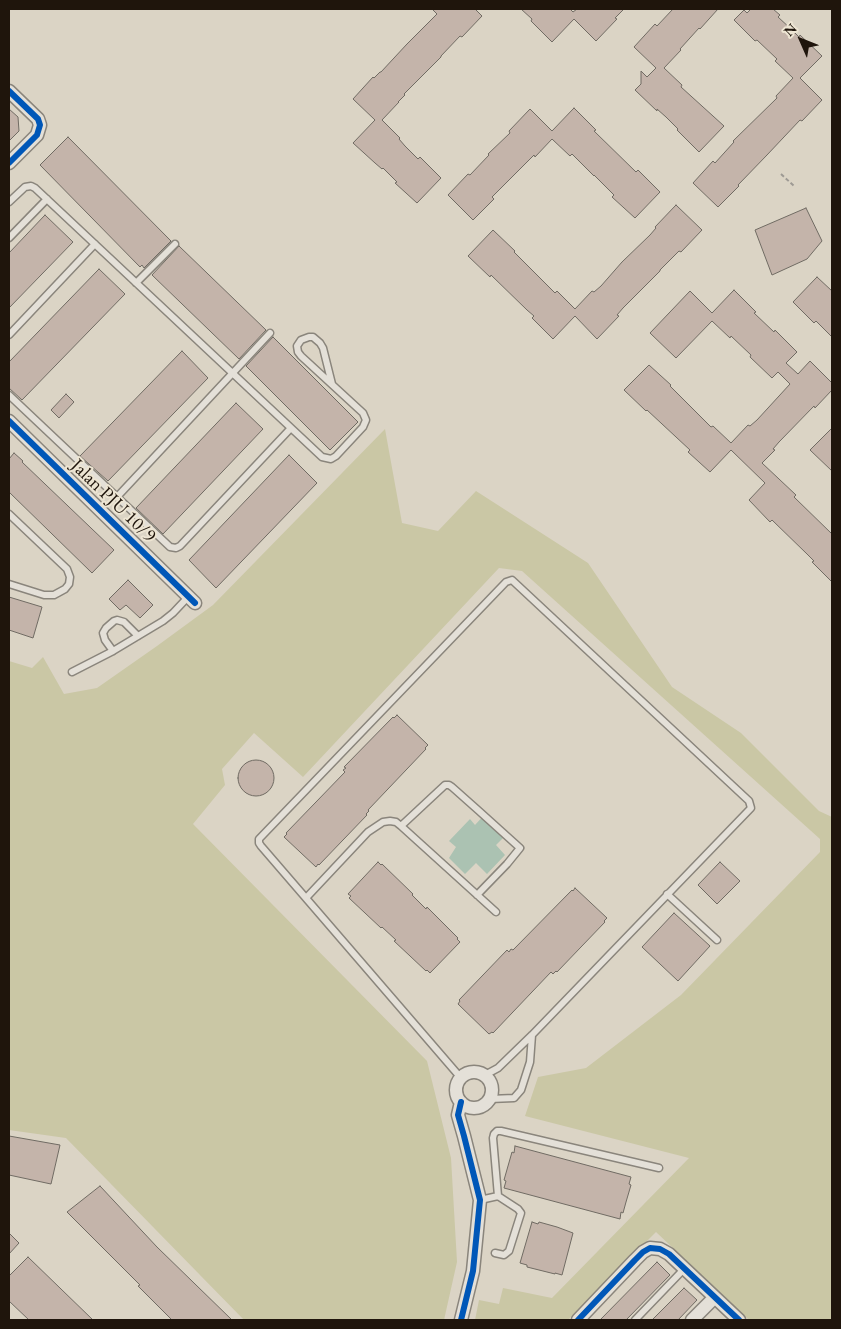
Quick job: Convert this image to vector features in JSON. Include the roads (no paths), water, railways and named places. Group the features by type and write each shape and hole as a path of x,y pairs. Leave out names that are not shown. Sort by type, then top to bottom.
{"street":[{"path":"9,91 38,119 40,125 37,135 9,163"},
{"name":"Jalan PJU 10/9","path":"9,421 192,599"},
{"path":"477,1072 484,1075 490,1082 492,1091 490,1099 482,1106 466,1105 457,1094 457,1086 461,1078 468,1073 477,1072"},
{"path":"461,1320 473,1271 480,1200 458,1116 466,1105"},
{"path":"578,1320 635,1260 650,1248 660,1249 668,1254 738,1320"},
{"path":"692,1320 714,1298"}],"lane":[{"path":"9,202 22,189 28,186 35,188 322,457 331,459 363,427 366,420 363,414 298,352 297,346 301,340 313,337 320,343 332,384"},
{"path":"9,238 47,199"},
{"path":"9,335 95,244"},
{"path":"136,283 175,244"},
{"path":"117,497 270,332"},
{"path":"9,395 170,548 180,546 292,428"},
{"path":"9,514 67,569 70,576 69,584 65,589 54,595 44,595 9,584"},
{"path":"461,1078 259,843 261,837 508,580 515,582 751,804 749,810 532,1035 498,1068 484,1075"},
{"path":"72,672 113,651 164,621 192,599"},
{"path":"113,651 103,634 106,628 114,621 121,620 138,636"},
{"path":"401,826 445,785 452,787 479,811 520,848 477,894"},
{"path":"306,898 368,832 377,825 390,821 396,822 401,826 496,912"},
{"path":"667,894 717,940"},
{"path":"490,1099 514,1098 521,1090 530,1062 532,1035"},
{"path":"498,1196 493,1138 497,1131 659,1168"},
{"path":"480,1200 498,1196 521,1213 509,1251 504,1255 495,1253"},
{"path":"635,1320 684,1269"}]}
